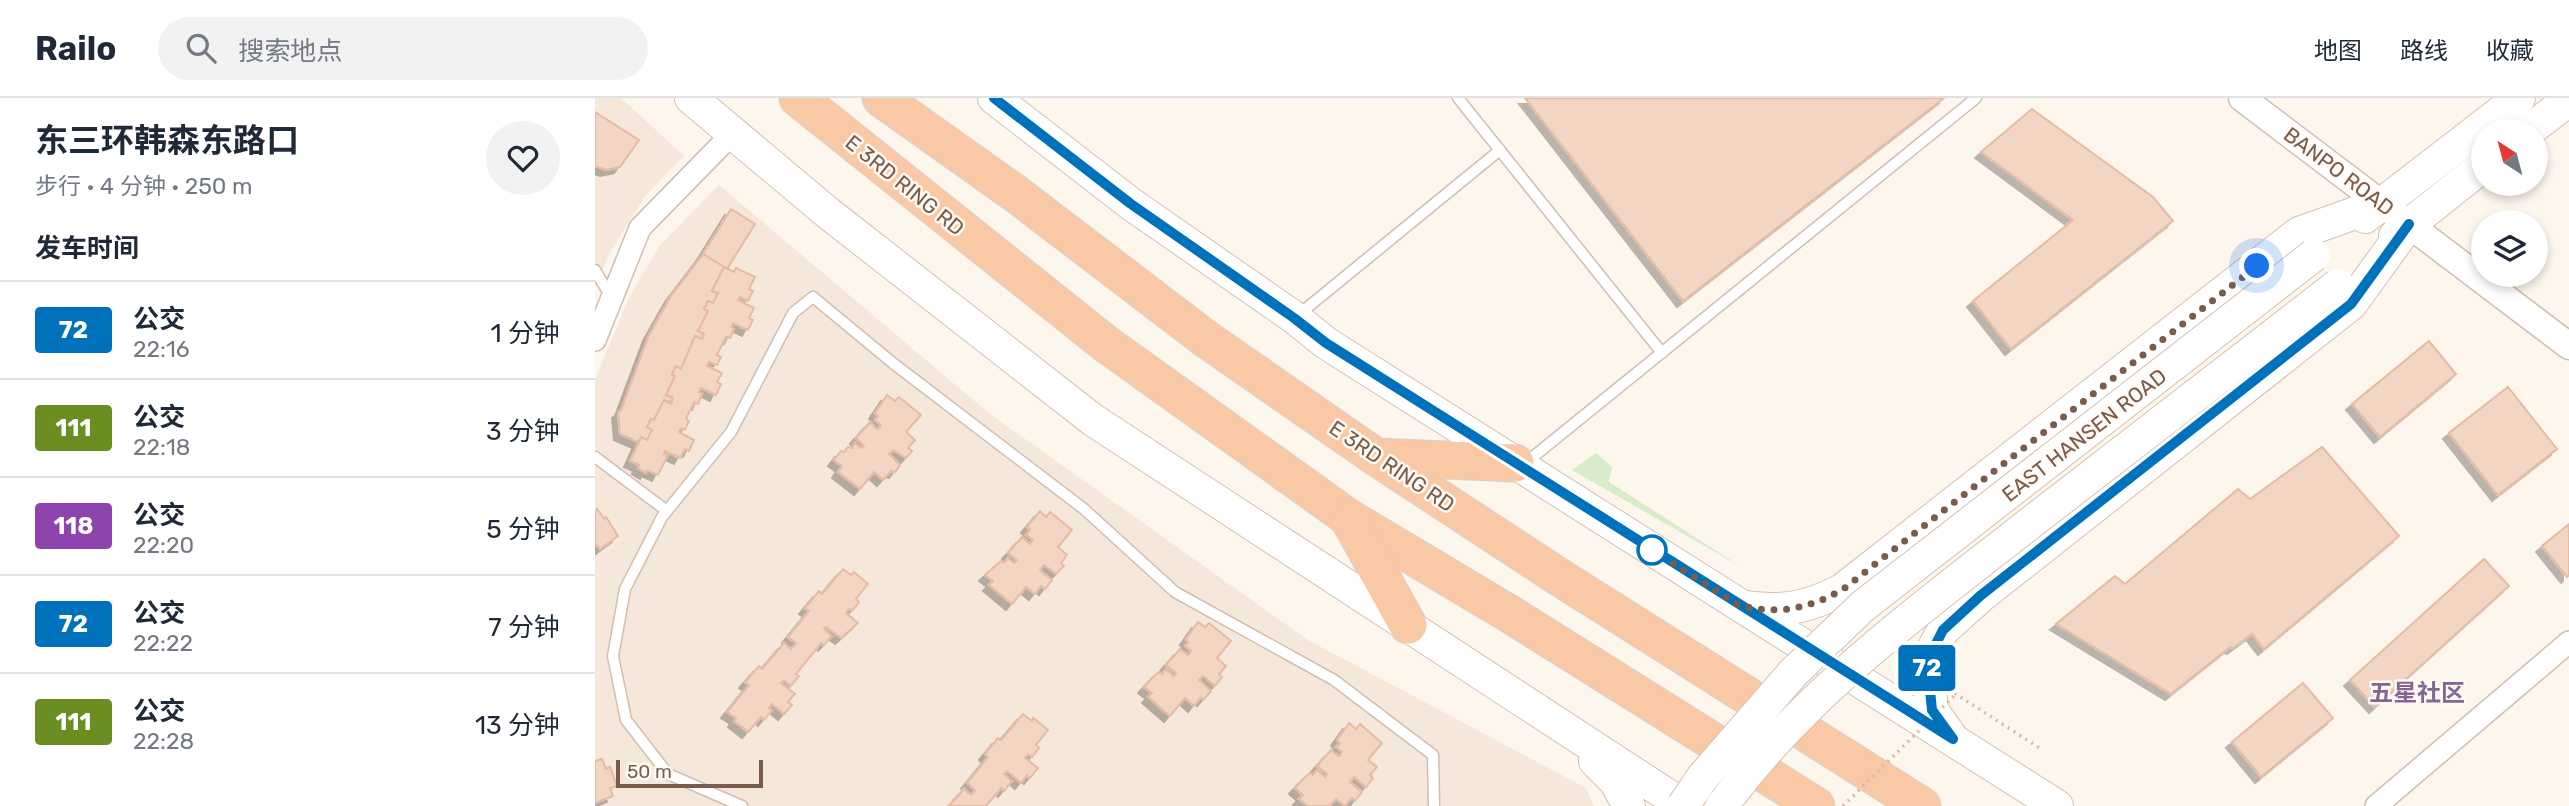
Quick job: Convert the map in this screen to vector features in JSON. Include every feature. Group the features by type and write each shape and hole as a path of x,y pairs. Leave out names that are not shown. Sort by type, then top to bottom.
{"highway":[{"name":"E 3RD RING RD","path":"798,98 1105,344 1349,518 1508,612 1816,806"},
{"name":"E 3RD RING RD","path":"881,98 1016,194 1206,339 1376,457 1559,577 1922,806"},
{"path":"1376,457 1518,465"},
{"path":"1349,518 1408,625"}],"main road":[{"path":"691,98 828,213 1093,420 1684,806"},
{"path":"994,98 1131,204 1326,343 2057,806"},
{"name":"EAST HANSEN ROAD","path":"1684,806 1702,778 1793,673 1863,606 2519,98"},
{"path":"2544,119 2569,100"},
{"name":"EAST HANSEN ROAD","path":"1722,806 1775,741 1814,701 1893,631 2338,285 2471,175"},
{"path":"1740,606 1766,610 1791,609 1818,602 1842,590 2299,233 2382,204"},
{"path":"1953,739 1932,710 1927,686 1927,661 1943,630 1980,596 2351,304 2409,224"},
{"path":"1557,723 1615,781 1629,806"}],"street":[{"name":"BANPO ROAD","path":"2242,98 2569,346"},
{"path":"595,340 613,300 639,228 732,134"},
{"path":"2376,806 2569,642"}],"lane":[{"path":"1458,98 1661,353"},
{"path":"1518,465 1976,98"},
{"path":"1294,318 1500,150"},
{"path":"595,270 613,300"},
{"path":"742,806 668,774 626,720 613,656 625,589 667,511 731,432 793,313 813,297 894,364 1084,509 1175,592 1334,680 1433,755 1434,806"},
{"path":"595,457 667,511"}],"path":[{"path":"1946,654 1942,669 1946,682 1956,694 2041,749"},
{"path":"1843,806 1956,694"}],"shaded area":[{"path":"595,98 621,98 684,156 645,196 610,252 595,287"},
{"path":"719,185 990,414 1308,640 1586,788 1594,806 595,806 595,380 629,297 661,244"}],"green space":[{"path":"1596,453 1612,467 1609,482 1743,568 1572,470"}],"building":[{"path":"1525,98 1944,98 1683,301"},
{"path":"2032,109 2153,197 2173,221 2011,349 1973,301 2073,220 1981,152"},
{"path":"595,112 639,140 620,167 606,170 595,166"},
{"path":"731,209 755,224 727,269 703,254"},
{"path":"703,254 724,267 712,291 718,293 713,303 708,301 704,309 708,311 698,331 704,334 702,339 695,336 681,369 676,366 672,375 675,376 666,395 673,398 671,402 664,400 654,420 651,419 647,427 652,430 647,440 641,437 638,442 620,434 618,412 649,335 671,296"},
{"path":"724,267 734,272 736,268 755,277 749,289 753,291 748,301 740,297 738,300 754,308 749,318 753,320 748,330 733,323 731,327 734,329 730,338 726,337 717,355 721,357 717,365 709,362 707,366 722,373 717,382 721,384 716,395 701,388 699,392 702,394 698,404 694,402 686,419 689,421 685,430 681,428 679,432 694,440 689,451 685,449 680,458 665,451 664,454 668,455 658,475 647,470 646,473 638,468 639,465 630,461 641,437 647,440 652,430 647,427 651,419 654,420 664,400 671,404 673,398 666,395 675,376 672,375 676,366 681,369 695,336 702,339 704,334 698,331 708,311 704,309 708,301 713,303 718,293 712,291"},
{"path":"2429,341 2456,374 2380,437 2352,404"},
{"path":"2508,387 2557,449 2498,495 2449,433"},
{"path":"887,395 895,401 899,397 921,415 907,431 915,440 908,448 912,451 906,458 893,450 889,454 900,465 895,472 891,471 883,480 874,472 860,489 838,472 842,466 834,460 841,451 852,448 855,443 861,448 864,446 856,438 870,422 877,429 880,427 875,420 878,416 875,413"},
{"path":"2322,447 2399,536 2264,649 2252,634 2233,648 2230,647 2171,694 2056,624 2115,576 2125,584 2238,489 2250,499"},
{"path":"597,509 606,517 618,536 600,549 595,546"},
{"path":"1040,511 1046,517 1050,512 1072,530 1058,547 1067,555 1061,563 1064,566 1056,574 1044,565 1040,570 1052,580 1045,589 1041,586 1035,594 1026,587 1012,604 989,585 993,581 985,575 1001,561 1004,563 1008,558 1014,563 1017,560 1008,553 1022,537 1030,544 1033,540 1026,535 1030,530 1027,527"},
{"path":"2569,524 2569,575 2567,577 2542,546"},
{"path":"2484,559 2509,586 2375,707 2350,680"},
{"path":"843,569 851,575 854,572 868,584 856,599 859,602 852,611 849,609 846,613 858,623 841,638 826,627 824,629 832,636 824,645 821,643 796,674 799,676 791,686 784,680 781,683 795,694 788,702 792,705 784,714 772,704 769,708 772,710 764,720 761,717 748,732 727,712 749,685 745,682 759,666 762,669 784,643 791,649 796,643 788,637 809,611 805,608 819,591 822,594"},
{"path":"1198,622 1205,627 1209,623 1231,641 1217,658 1226,666 1219,674 1222,677 1215,686 1203,676 1199,680 1211,691 1203,700 1201,697 1194,706 1185,698 1170,716 1148,697 1152,693 1144,687 1159,672 1162,674 1166,669 1174,676 1176,673 1166,665 1180,649 1188,655 1191,651 1185,646 1188,642 1186,639"},
{"path":"2303,683 2333,718 2261,777 2232,742"},
{"path":"1023,714 1048,730 1036,745 1039,748 1032,757 1028,754 1025,758 1038,768 1030,778 1027,775 1021,783 1007,771 1004,774 1012,781 1004,791 1001,788 986,806 949,806 964,789 971,795 975,790 967,783 988,757 985,754"},
{"path":"1349,723 1356,729 1360,724 1382,743 1368,760 1377,767 1370,775 1373,778 1366,787 1354,777 1350,782 1362,792 1355,801 1352,798 1345,806 1336,799 1330,806 1308,806 1299,799 1303,795 1295,788 1310,773 1313,775 1317,770 1325,777 1327,774 1317,766 1331,750 1339,756 1342,752 1336,747 1340,743 1337,740"},
{"path":"602,759 606,769 610,767 617,786 610,788 613,796 595,803 595,761"}],"bus line":[{"name":"72","path":"994,98 1131,204 1326,343 1953,739 1932,710 1927,686 1927,661 1943,630 1980,596 2351,304 2409,224"}],"district":[{"name":"五星社区","path":"2417,693"}],"route":[{"path":"1652,550 1740,606 1766,610 1791,609 1818,602 1842,590 2257,266"}]}
